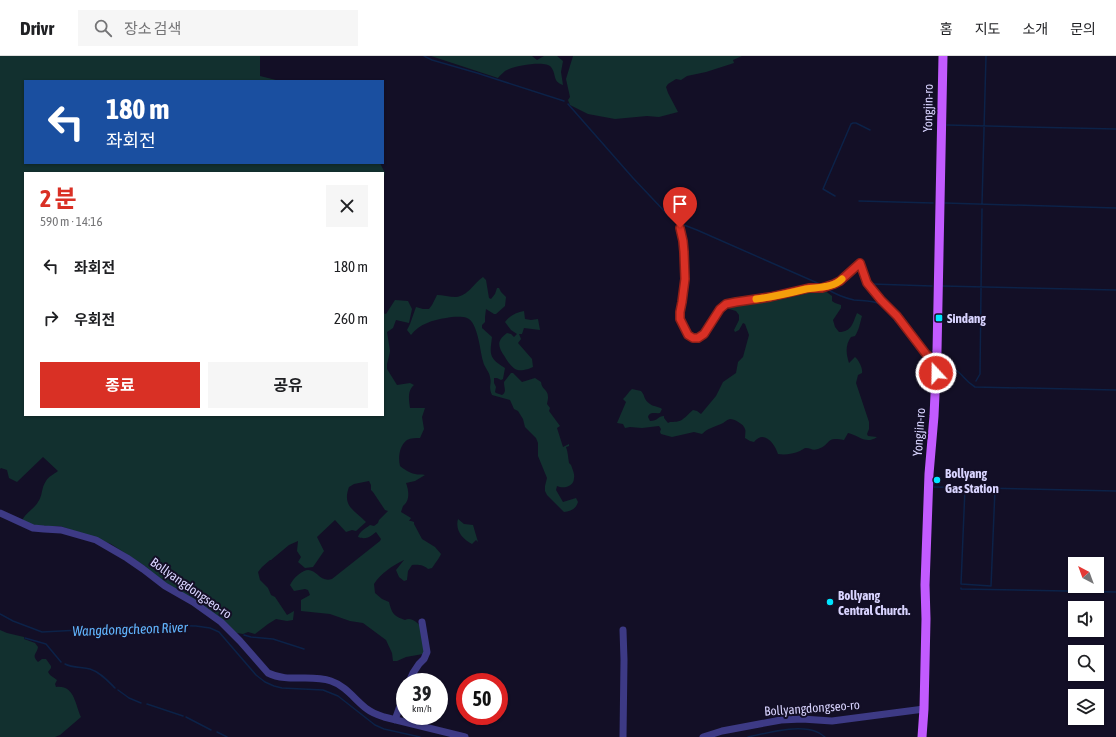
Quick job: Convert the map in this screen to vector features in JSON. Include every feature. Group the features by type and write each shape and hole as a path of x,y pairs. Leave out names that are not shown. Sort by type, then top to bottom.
{"main road":[{"name":"Yongjin-ro","path":"922,737 924,709 929,474 934,416 936,363 943,56"}],"street":[{"path":"680,228 683,241 685,279 680,319 688,335 693,338 698,338 704,334 720,309 726,304 770,297 809,288 822,288 840,281 860,263 867,283 897,316 926,354 936,363"},
{"name":"Bollyangdongseo-ro","path":"0,513 33,528 61,530 96,540 127,558 215,618 236,636 268,672 281,678 320,679 330,681 345,688 371,712 395,720 466,737"},
{"path":"413,673 424,659 427,652 422,622"},
{"path":"622,630 624,660 623,737"},
{"name":"Bollyangdongseo-ro","path":"703,737 722,731 782,720 802,719 832,721 924,709"}],"green space":[{"path":"0,56 260,56 260,76 276,80 24,80 24,164 380,164 385,173 384,177 384,172 24,172 24,416 384,416 384,313 386,314 395,300 408,301 412,309 409,323 396,320 393,328 387,332 390,351 387,369 397,385 410,383 414,385 409,393 410,408 425,408 422,417 424,429 420,438 407,440 402,445 399,459 400,466 407,471 425,475 415,481 406,483 408,489 408,499 401,512 411,518 409,521 414,522 422,539 435,547 441,554 432,568 428,569 421,565 412,565 408,571 407,580 404,581 399,577 396,570 404,560 387,570 374,584 375,593 382,599 389,602 394,614 405,620 414,620 421,627 425,652 423,654 393,661 392,653 386,640 363,623 350,621 330,614 301,611 301,600 310,595 308,590 305,589 294,591 290,585 297,576 308,570 327,580 332,579 380,541 381,539 376,532 368,538 358,537 361,532 370,525 374,526 378,523 388,511 385,510 371,490 369,481 354,484 349,487 347,493 347,499 350,507 366,522 356,531 352,530 346,532 335,520 317,537 324,551 313,567 305,568 298,562 301,557 297,551 298,541 289,545 258,572 260,580 268,588 271,595 275,597 287,615 294,611 293,620 287,621 276,619 255,634 248,632 243,634 237,633 160,579 145,566 111,544 60,526 31,525 22,521 38,502 41,497 43,486 47,480 58,471 43,457 17,482 9,478 7,470 0,469"},
{"path":"431,56 532,56 537,60 544,56 557,56 563,61 561,72 563,85 557,82 553,70 548,65 529,64 514,67 505,71 498,78"},
{"path":"573,56 742,56 733,60 734,63 706,72 687,76 681,80 676,79 668,84 666,87 668,93 678,112 659,117 647,116 615,119 588,114 570,105 568,100 570,97 566,79"},
{"path":"483,277 486,280 489,298 491,299 495,294 497,288 499,288 506,297 505,306 496,314 486,309 485,322 482,325 482,328 492,337 491,355 505,368 503,379 501,380 494,378 496,387 495,392 502,395 504,394 504,382 511,373 513,373 522,382 535,378 541,382 548,395 547,404 550,408 549,411 560,426 557,428 563,447 569,444 569,446 566,447 569,463 574,473 574,481 568,486 557,486 556,490 563,502 576,498 578,502 575,508 571,510 564,512 547,495 545,486 547,478 538,456 538,443 536,438 525,427 523,419 518,411 514,409 510,400 492,395 490,390 489,375 484,363 474,325 471,321 462,317 448,318 427,323 414,331 411,335 407,330 416,307 429,309 437,295 453,297 460,296 467,292"},
{"path":"824,290 832,296 832,301 841,305 841,308 833,320 835,327 839,332 843,332 849,328 857,313 862,316 855,336 851,337 848,343 847,353 849,363 855,357 861,367 862,373 858,375 856,383 869,422 867,434 868,436 877,437 866,440 848,433 844,440 831,440 818,449 814,450 805,448 795,453 778,454 772,442 765,437 758,438 754,442 745,438 743,425 732,419 709,429 702,434 694,432 672,437 661,434 661,429 659,426 625,428 623,424 617,423 626,402 623,399 632,389 641,391 648,402 662,409 660,413 650,414 648,417 650,421 664,416 668,423 682,420 693,410 701,414 716,396 723,382 736,373 738,362 743,357 749,335 745,324 743,323 739,330 735,332 734,330 739,320 739,315 736,311 729,309 730,306"},
{"path":"524,311 525,319 538,319 540,330 524,328 522,334 519,334 521,339 518,343 532,359 533,367 519,370 515,369 508,362 499,344 503,336 507,333 514,337 517,334 511,330 505,322 513,315"},
{"path":"458,519 464,524 473,525 478,542 476,540 472,544 462,537 458,530"},
{"path":"0,630 24,637 24,639 35,643 38,647 35,656 36,660 38,662 42,659 46,659 51,666 48,672 57,680 55,684 56,687 62,687 71,692 81,717 60,735 55,737 0,737"}],"waterway":[{"path":"424,56 432,60 564,101"},
{"path":"982,204 986,56"},
{"path":"568,104 633,178 668,215 681,223"},
{"path":"835,196 823,189 851,124 856,123 870,130"},
{"path":"947,125 1116,129"},
{"path":"859,201 933,203"},
{"path":"945,203 1116,208"},
{"path":"976,381 980,374 982,209"},
{"path":"684,225 822,285"},
{"path":"872,284 932,286"},
{"path":"942,286 1116,290"},
{"path":"827,289 854,300 871,301 880,304"},
{"path":"890,313 896,322"},
{"path":"939,367 947,367 957,371 975,387 1116,390"},
{"path":"934,487 1116,491"},
{"path":"965,488 961,584 991,586 995,489"},
{"path":"961,588 1116,592"},
{"name":"Wangdongcheon River","path":"0,614 13,621 42,632 119,626 156,625 196,626 210,628 219,632 256,675 265,682 282,688 323,690 338,696 375,725 384,729 420,737"},
{"path":"244,635 273,639 304,649"},
{"path":"25,638 46,644 61,662"},
{"path":"65,664 94,670 115,688"},
{"path":"118,690 129,698 141,703"},
{"path":"147,704 183,716"},
{"path":"186,717 211,730"},
{"name":"Wangdongcheon River","path":"748,737 792,729 809,730 820,733 825,737"},
{"path":"217,732 227,737"}],"slow traffic":[{"path":"756,299 809,288 822,288 834,284 842,279"}],"place":[{"name":"Sindang","path":"939,318"},
{"name":"Bollyang Gas Station","path":"937,480"},
{"name":"Bollyang Central Church.","path":"830,602"}],"route":[{"path":"680,228 683,241 685,279 680,319 688,335 693,338 698,338 704,334 720,309 726,304 770,297 809,288 822,288 840,281 860,263 867,283 897,316 926,354 936,363 936,373"}]}
